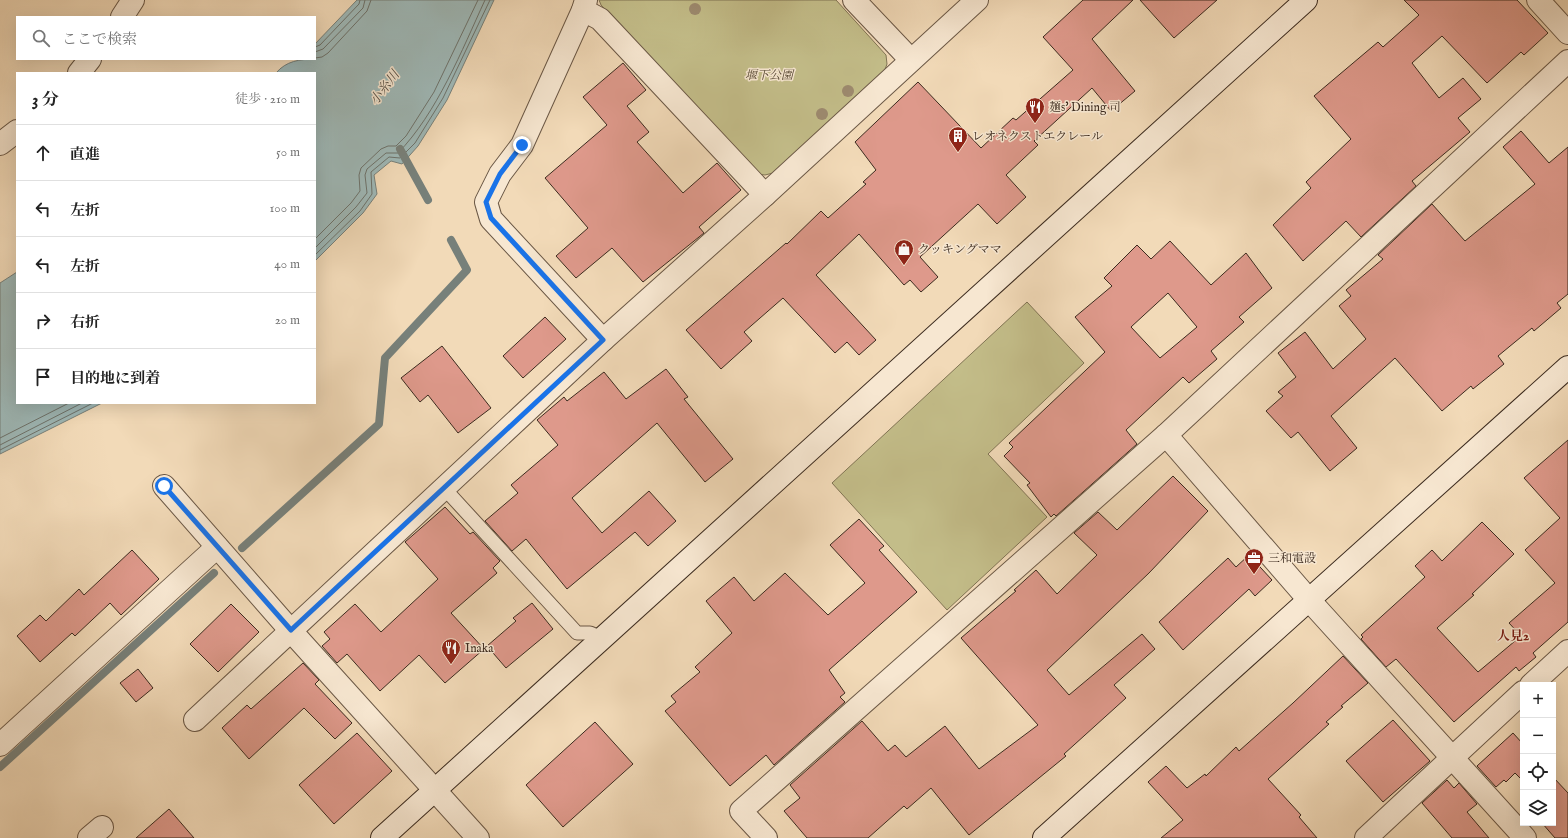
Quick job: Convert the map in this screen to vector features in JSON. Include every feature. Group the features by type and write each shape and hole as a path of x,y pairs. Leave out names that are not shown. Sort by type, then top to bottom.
{"street":[{"path":"123,16 133,0"},
{"path":"854,0 911,60"},
{"path":"195,720 603,340 765,195 977,0"},
{"path":"382,838 1306,0"},
{"path":"1538,0 1568,33"},
{"path":"603,340 491,218 486,202 500,174 522,145 584,5 600,19 765,195"},
{"path":"80,72 89,60"},
{"path":"766,838 742,811 1166,435 1568,61"},
{"path":"0,144 16,132"},
{"path":"1044,838 1310,601 1568,367"},
{"path":"1166,435 1310,601 1525,838"},
{"path":"164,486 478,838"},
{"path":"0,745 217,547"},
{"path":"1534,682 1568,650"},
{"path":"1366,838 1520,695"}],"lane":[{"path":"444,488 577,633 590,633 602,638"}],"green space":[{"name":"堰下公園","path":"599,0 836,0 886,55 887,64 884,72 773,173 765,175 758,174 601,5"},
{"path":"1027,302 1084,363 988,454 1047,517 947,610 832,483"}],"water":[{"name":"小糸川","path":"357,0 494,0 447,100 418,146 402,164 391,161 374,175 377,194 363,213 316,260 316,72 277,72 289,63 304,60 316,60 316,43"},
{"path":"16,273 16,404 100,404 0,454 0,283"}],"building":[{"path":"1083,0 1133,0 1092,39 1135,91 1111,111 1092,88 1034,141 1038,145 1006,175 1026,197 997,224 978,204 920,257 938,277 921,292 910,280 904,285 859,234 816,275 876,340 859,355 847,342 835,353 783,298 744,332 752,341 721,369 686,330 786,243 787,244 821,211 828,218 866,184 863,182 876,170 855,142 918,82 981,148 1013,118 1016,120 1073,70 1043,37"},
{"path":"1140,0 1217,0 1174,38"},
{"path":"1404,0 1517,0 1548,33 1524,55 1521,52 1487,83 1442,36 1412,63 1439,98 1463,78 1481,99 1458,118 1470,132 1412,181 1416,186 1361,237 1346,221 1303,261 1273,225 1311,188 1306,182 1351,139 1314,96 1378,42 1383,47 1419,15"},
{"path":"623,63 646,90 627,106 649,132 637,142 683,193 717,163 741,190 699,227 704,233 643,282 612,248 576,278 556,256 588,228 545,178 607,125 583,97"},
{"path":"1521,131 1549,163 1568,147 1568,294 1557,303 1561,308 1534,331 1532,328 1498,356 1504,364 1473,389 1471,386 1442,411 1395,358 1331,416 1357,448 1330,471 1298,432 1291,438 1266,411 1283,396 1278,392 1296,377 1278,353 1305,332 1333,369 1366,339 1339,306 1351,296 1346,290 1383,259 1378,255 1432,204 1465,241 1535,184 1503,147"},
{"path":"1170,241 1211,285 1246,253 1272,288 1239,317 1244,322 1211,351 1217,359 1189,383 1183,377 1126,430 1137,444 1056,516 1054,514 1051,517 1027,485 1030,483 1004,456 1013,447 1009,443 1105,352 1075,317 1112,286 1104,278 1137,245 1151,259","holes":["1168,293 1197,327 1160,358 1131,327"]},
{"path":"545,317 566,339 523,378 503,356"},
{"path":"442,346 491,408 458,433 428,395 420,402 401,378"},
{"path":"666,369 688,397 684,399 733,459 705,482 657,423 572,498 602,533 649,491 676,521 648,546 635,532 567,589 526,539 512,551 485,521 518,493 511,485 558,445 537,420 564,397 567,401 604,372 626,399"},
{"path":"1568,440 1568,622 1533,653 1536,657 1519,671 1516,667 1454,722 1396,659 1386,667 1361,639 1363,637 1361,635 1425,577 1415,566 1432,550 1442,561 1482,522 1514,554 1472,594 1474,595 1437,628 1478,672 1521,636 1509,623 1555,583 1525,550 1560,518 1524,478"},
{"path":"1173,476 1208,511 1149,573 1047,670 1069,695 1142,634 1155,649 1114,685 1126,698 1064,754 1066,756 969,835 931,788 907,809 904,806 868,838 807,838 784,811 800,798 790,785 862,721 888,751 895,745 906,757 945,726 979,769 1038,725 961,638 1016,591 1014,590 1036,570 1057,594 1097,555 1074,533 1098,512 1117,530"},
{"path":"445,507 470,534 473,532 500,561 493,568 497,573 451,613 484,649 445,683 419,655 380,691 347,654 337,663 322,646 330,639 324,632 355,604 381,632 438,579 405,542"},
{"path":"859,519 884,546 879,550 917,592 829,670 845,693 840,697 845,702 774,765 766,755 730,786 665,711 676,702 671,696 700,672 695,667 732,633 706,601 734,577 754,601 785,573 828,615 865,583 830,545"},
{"path":"132,550 159,579 121,615 110,603 75,636 72,633 40,662 17,636 40,615 46,621 79,589 84,595"},
{"path":"1249,555 1272,580 1255,596 1249,589 1183,650 1159,622 1228,558 1236,567"},
{"path":"532,603 553,629 506,668 487,646 516,621 513,618"},
{"path":"231,604 259,632 218,672 190,644"},
{"path":"1343,656 1368,683 1341,706 1343,707 1326,722 1329,724 1268,779 1301,815 1299,817 1317,838 1161,838 1183,820 1148,782 1166,766 1187,788 1205,774 1206,776 1236,747 1239,751"},
{"path":"303,663 319,680 315,684 352,723 335,739 304,708 249,759 222,728 247,705 251,709"},
{"path":"138,669 153,688 136,702 120,683"},
{"path":"1393,720 1430,761 1383,802 1346,761"},
{"path":"595,722 633,764 563,827 526,785"},
{"path":"357,733 392,771 334,824 299,785"},
{"path":"1513,733 1520,741 1520,778 1515,773 1506,782 1504,780 1496,787 1477,766"},
{"path":"1447,780 1454,788 1459,783 1477,804 1467,812 1489,838 1452,838 1422,803"},
{"path":"1556,780 1568,793 1568,838 1555,838 1545,826 1556,826"},
{"path":"169,809 194,838 136,838"}],"waterway":[{"path":"400,149 428,200"},
{"path":"242,548 379,424 385,358 467,270 451,240"},
{"path":"0,767 214,573"}],"place":[{"name":"麺s' Dining 司","path":"1035,124"},
{"name":"レオネクストエクレール","path":"958,153"},
{"name":"クッキングママ","path":"904,266"},
{"name":"三和電設","path":"1254,575"},
{"name":"Inaka","path":"451,665"}],"district":[{"name":"人見2","path":"1513,636"}],"route":[{"path":"164,486 291,630 603,340 491,218 486,202 500,174 522,145"}]}
